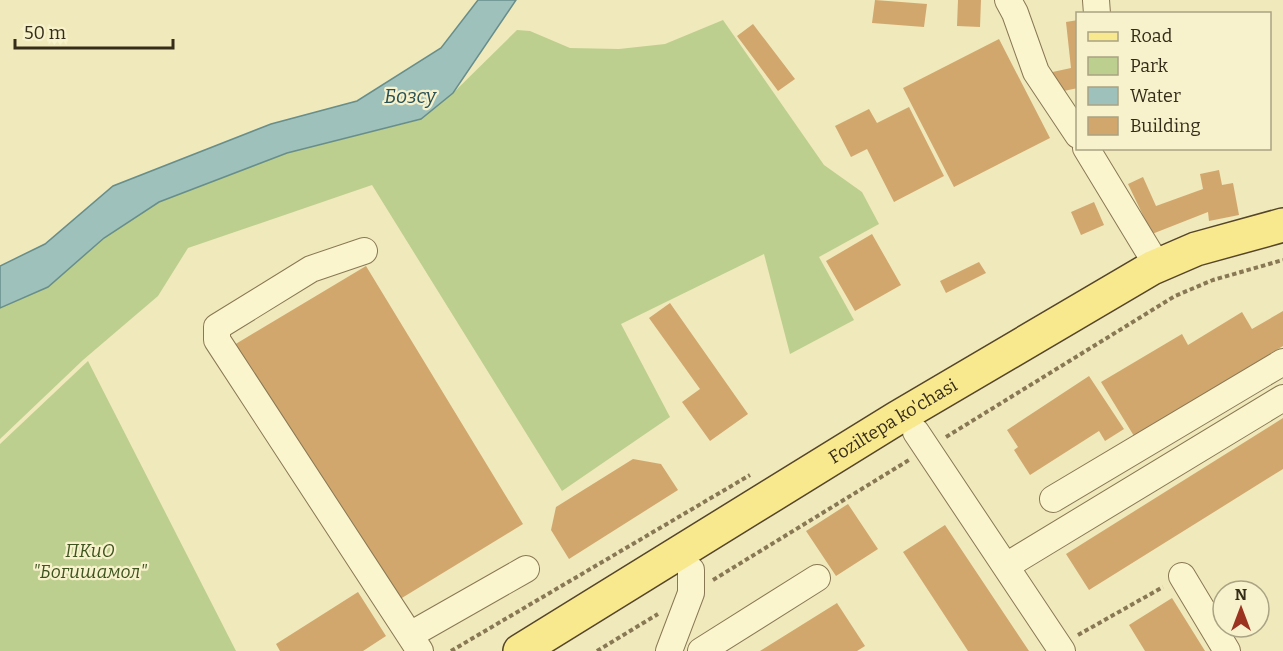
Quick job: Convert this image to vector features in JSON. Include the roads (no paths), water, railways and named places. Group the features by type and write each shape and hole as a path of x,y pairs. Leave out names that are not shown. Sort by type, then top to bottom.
{"main road":[{"name":"Foziltepa ko'chasi","path":"520,651 897,418 1157,265 1196,249 1283,225"},
{"name":"Foziltepa ko'chasi","path":"559,651 1162,281 1199,266 1283,241"}],"lane":[{"path":"1008,0 1015,13 1036,72 1076,133"},
{"path":"1087,150 1157,265"},
{"path":"364,251 302,275 217,327 218,340 415,643 526,569"},
{"path":"1053,499 1283,362"},
{"path":"1006,566 1283,398"},
{"path":"916,432 1060,648"},
{"path":"669,651 692,593 691,570"},
{"path":"1182,576 1227,651"},
{"path":"701,651 818,578"}],"water":[{"name":"Бозсу","path":"478,0 516,0 453,93 421,119 287,153 159,202 104,238 48,287 0,308 0,266 45,244 113,186 271,124 357,101 441,48"}],"park label":[{"name":"ПКиО \"Богишамол\"","path":"90,561"}]}
